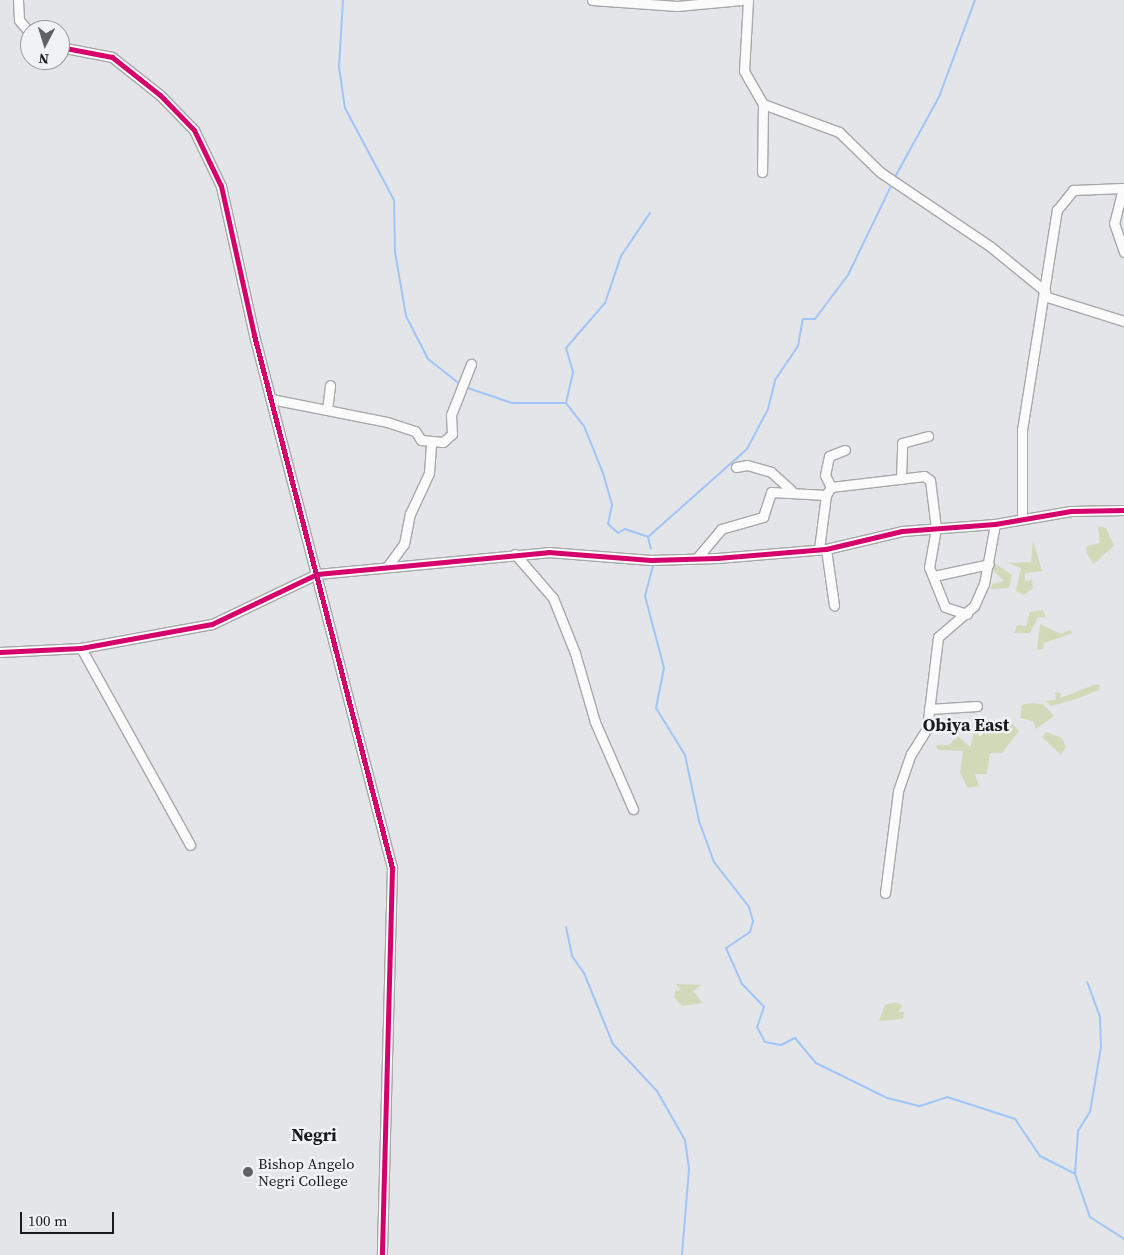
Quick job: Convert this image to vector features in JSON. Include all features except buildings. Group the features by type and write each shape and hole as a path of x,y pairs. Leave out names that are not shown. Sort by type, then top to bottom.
{"street":[{"path":"18,0 20,21"},
{"path":"592,0 693,6 742,0"},
{"path":"748,0 744,71 763,104 762,172"},
{"path":"70,49 119,61 160,95 208,152 221,186 271,399 392,868 382,1255"},
{"path":"763,104 839,132 880,172 991,247 1044,294 1124,320"},
{"path":"1022,518 1022,430 1056,210 1063,197 1073,190 1124,188 1114,223 1124,252"},
{"path":"432,446 442,442 452,434 451,416 464,386 470,364"},
{"path":"327,410 330,385"},
{"path":"271,399 409,428 432,446"},
{"path":"901,478 902,443 928,436"},
{"path":"387,567 404,544 432,446"},
{"path":"831,487 825,475 829,456 845,450"},
{"path":"736,467 747,465 771,472 791,490"},
{"path":"831,487 924,476 930,480 936,528 929,560 945,606 968,614"},
{"path":"831,487 826,495 822,549 834,605"},
{"path":"697,558 721,529 763,518 771,492 791,490 826,495"},
{"path":"0,652 81,648 212,624 317,574 515,554 697,558 822,549 936,528 995,524 1022,518 1124,510"},
{"path":"885,893 898,790 911,754 924,737 939,634 968,614 984,584 995,524"},
{"path":"515,554 553,598 575,653 595,722 633,809"},
{"path":"934,576 989,564"},
{"path":"81,648 190,845"},
{"path":"929,709 978,706"}],"green space":[{"path":"1098,526 1106,528 1114,546 1093,564 1086,552 1087,546 1100,543"},
{"path":"1033,540 1042,571 1025,573 1025,581 1032,580 1033,588 1024,595 1016,591 1021,568 1008,563 1031,562"},
{"path":"994,563 1012,575 1009,588 991,589 992,584 1004,581 993,570"},
{"path":"1043,610 1046,618 1038,617 1030,633 1014,633 1017,625 1026,626 1030,612"},
{"path":"1040,624 1061,634 1069,630 1073,633 1044,643 1043,649 1037,650"},
{"path":"1094,685 1100,685 1099,690 1076,699 1051,706 1046,701 1056,700 1055,692 1061,693 1060,698"},
{"path":"1030,703 1043,704 1054,716 1036,729 1033,721 1020,718 1022,705"},
{"path":"1010,721 1019,731 1002,753 990,753 987,774 975,774 979,786 968,788 960,773 963,751 938,750 936,745 949,745 958,736 970,747 977,722 1001,727"},
{"path":"1046,732 1062,738 1066,747 1061,755 1042,737"},
{"path":"676,984 701,985 693,991 703,1003 682,1006 674,997 676,990 681,991"},
{"path":"896,1002 902,1006 898,1012 904,1012 903,1019 879,1021 885,1005"}],"waterway":[{"path":"343,0 339,67 345,108 394,200 395,252 406,316 428,359 461,385"},
{"path":"895,177 939,97 975,0"},
{"path":"648,537 747,449 768,409 775,380 798,346 803,319 815,319 848,275 892,184"},
{"path":"566,403 573,372 566,348 605,303 621,256 650,213"},
{"path":"465,387 512,403 566,403 584,426 603,473 612,505 608,524 618,533 625,529 648,537 651,549"},
{"path":"653,566 645,596 664,668 656,708 685,755 699,821 714,862 749,907 753,921 750,932 726,948 742,984 764,1007 757,1027 765,1042 781,1045 795,1038 816,1063 887,1098 920,1106 947,1097 1015,1119 1040,1156 1075,1174 1090,1217 1124,1239"},
{"path":"566,927 572,956 584,973 613,1044 657,1091 685,1140 689,1169 682,1255"},
{"path":"1075,1174 1078,1131 1090,1112 1101,1047 1100,1017 1087,982"}],"cycle path":[{"path":"70,49 112,57 160,95 194,130 221,186 254,335 392,868 382,1255"},
{"path":"0,652 81,648 212,624 317,574 548,552 651,560 717,558 826,549 902,531 995,524 1071,511 1124,510"}],"place":[{"name":"Bishop Angelo Negri College","path":"248,1172"}],"district":[{"name":"Obiya East","path":"966,725"},
{"name":"Negri","path":"314,1135"}]}
